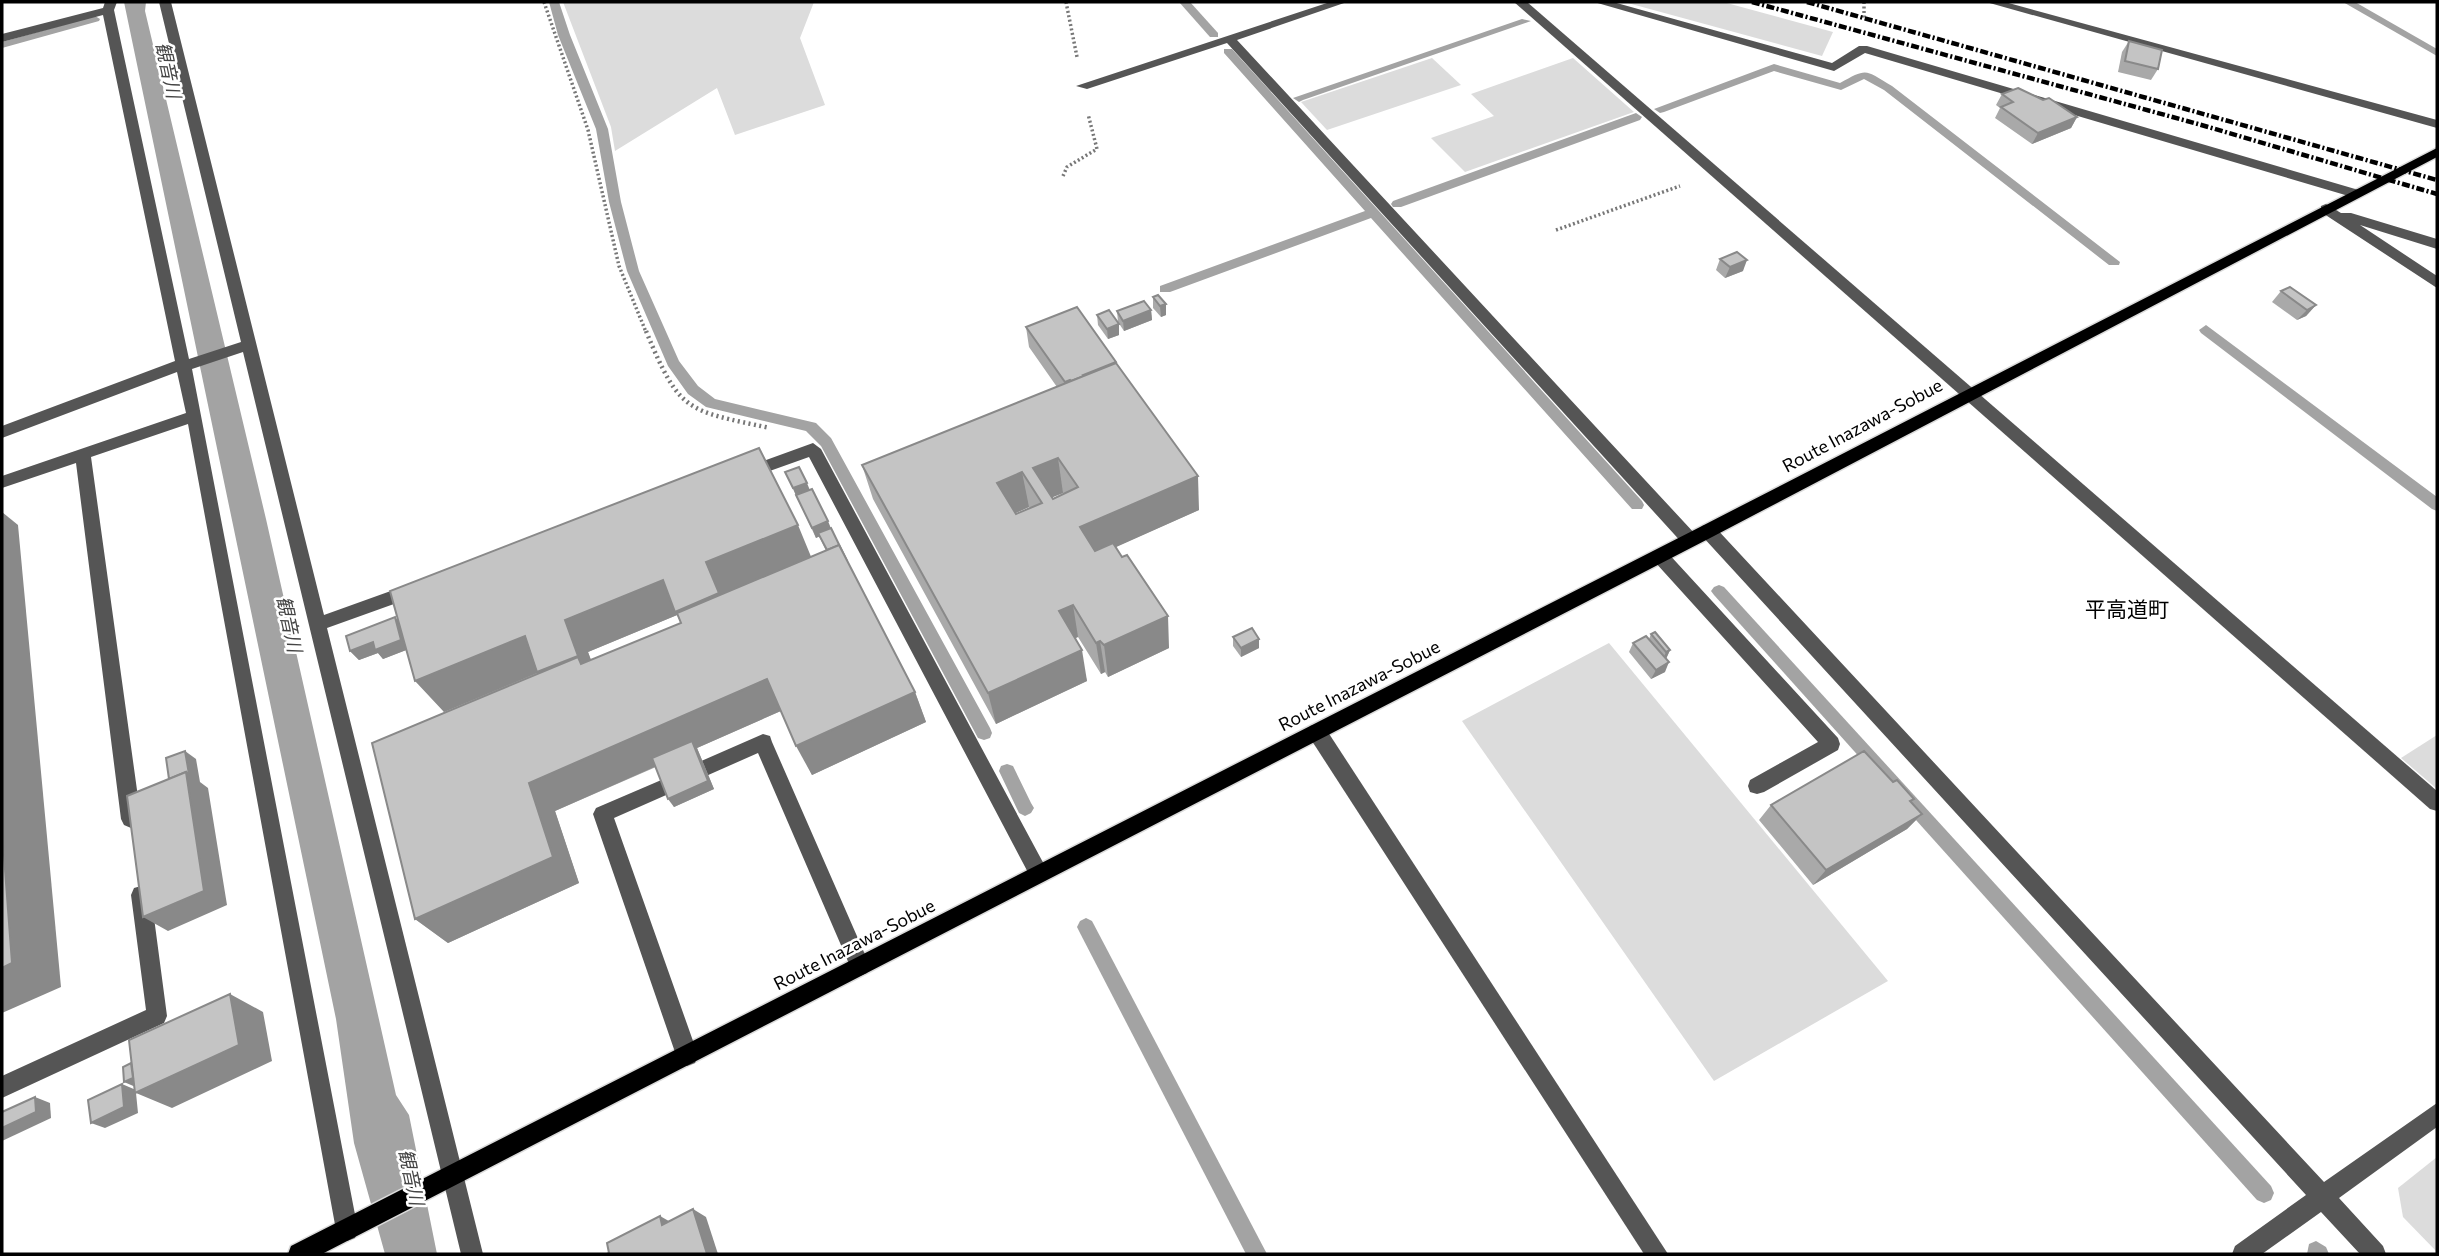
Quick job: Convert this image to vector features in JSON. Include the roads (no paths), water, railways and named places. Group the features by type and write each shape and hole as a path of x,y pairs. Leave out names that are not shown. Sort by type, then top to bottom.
{"main road":[{"name":"Route Inazawa-Sobue","path":"299,1254 326,1248 355,1226 447,1178 1699,536 2437,152"}],"street":[{"path":"165,2 241,347 318,624 447,1178 472,1254"},
{"path":"1082,86 1341,2"},
{"path":"1520,2 2437,803"},
{"path":"1600,2 1834,67 1863,49 2357,194"},
{"path":"1993,2 2437,124"},
{"path":"2,38 109,6 188,364 194,416 355,1226"},
{"path":"1229,38 2375,1254"},
{"path":"2326,209 2437,244"},
{"path":"2326,209 2437,283"},
{"path":"2,432 241,347"},
{"path":"2,482 194,416"},
{"path":"734,477 813,449 1039,874"},
{"path":"83,454 134,838"},
{"path":"1660,556 1831,744 1756,786"},
{"path":"318,624 435,583"},
{"path":"1317,732 1657,1254"},
{"path":"706,768 763,742 860,966"},
{"path":"666,786 603,814 687,1055"},
{"path":"2,1087 157,1016 139,879"},
{"path":"2243,1254 2437,1114"}],"water":[{"name":"観音川","path":"124,2 146,2 145,11 266,519 396,1095 409,1115 437,1254 385,1254 354,1143 336,1019"}],"waterway":[{"path":"554,2 564,35 602,129 615,202 633,271 673,363 693,390 711,403 811,427 826,442 984,733"},
{"path":"1184,2 1214,35"},
{"path":"2348,2 2437,53"},
{"path":"2,45 95,19"},
{"path":"1299,98 1526,21"},
{"path":"1228,51 1374,213"},
{"path":"1660,109 1774,67 1841,87 1864,74 1888,88 2114,262"},
{"path":"1397,204 1636,117"},
{"path":"1165,289 1374,213"},
{"path":"1374,213 1637,505"},
{"path":"2206,330 2437,505"},
{"path":"1719,591 2264,1193"},
{"path":"1007,771 1025,808"},
{"path":"1086,927 1257,1254"},
{"path":"2316,1251 2319,1254"}],"railway":[{"path":"1752,2 2198,124 2437,194"},
{"path":"1807,2 2437,180"}],"district":[{"name":"平高道町","path":"2127,608"}]}
